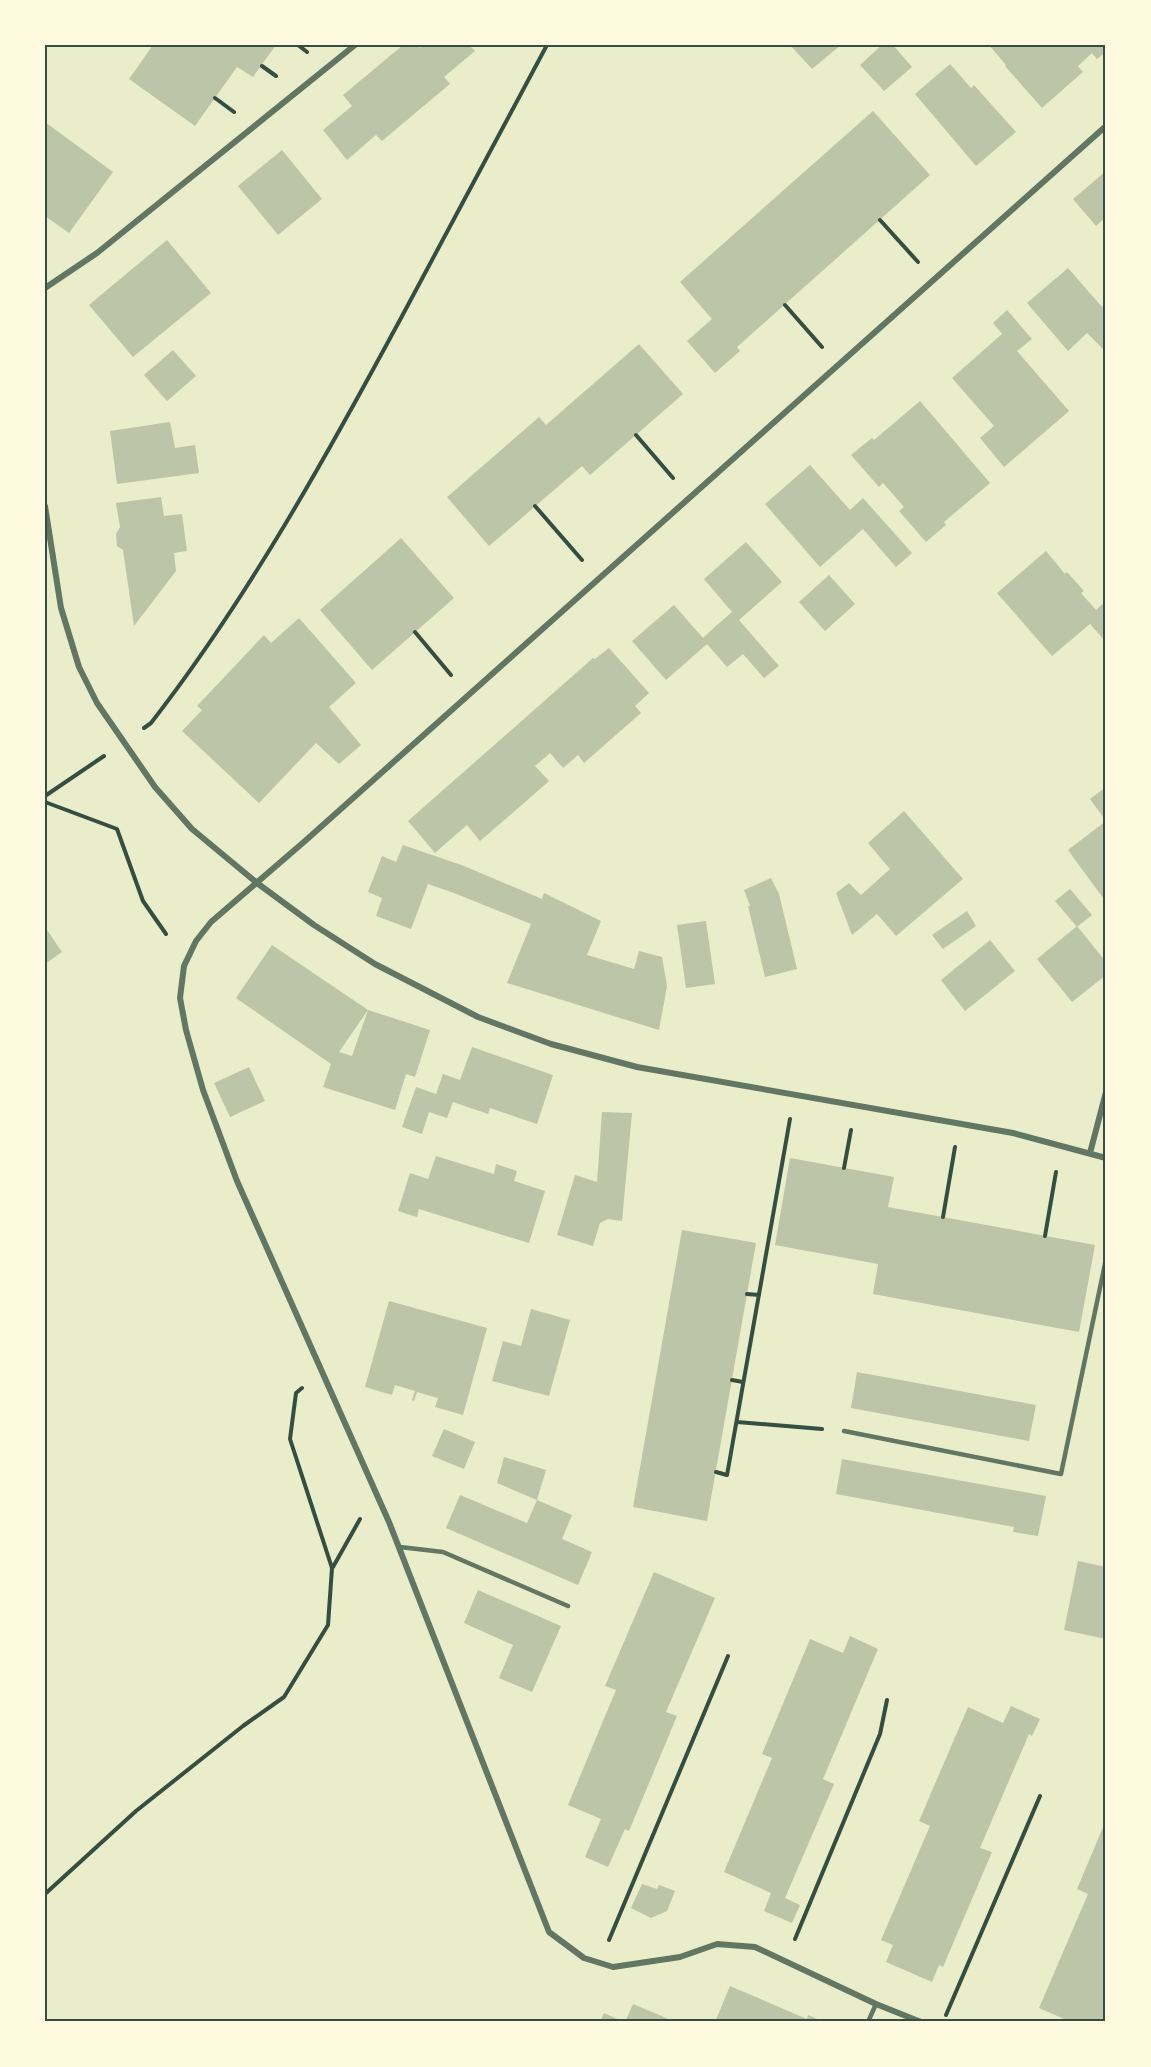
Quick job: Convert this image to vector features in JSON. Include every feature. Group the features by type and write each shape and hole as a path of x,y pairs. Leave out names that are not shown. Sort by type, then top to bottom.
{"street":[{"path":"45,288 97,253 355,45"},
{"path":"921,2022 876,2004 754,1947 717,1944 680,1957 613,1967 584,1958 549,1932 400,1547 237,1181 202,1090 180,998 184,966 196,941 211,922 1106,126"},
{"path":"45,506 61,608 79,667 97,703 155,787 192,829 257,883 314,925 375,964 478,1017 551,1044 637,1067 1013,1133 1106,1158"},
{"path":"1090,1154 1106,1092"}],"lane":[{"path":"844,1431 1061,1474 1106,1259"},
{"path":"400,1547 443,1552 568,1606"},
{"path":"868,2022 876,2004"}],"path":[{"path":"45,796 150,723 185,679 278,536 350,413 547,45"},
{"path":"880,220 934,280"},
{"path":"785,305 838,365"},
{"path":"636,435 690,497"},
{"path":"535,506 599,579"},
{"path":"415,632 468,695"},
{"path":"45,802 117,829 143,901 166,934"},
{"path":"716,1472 727,1475 794,1095"},
{"path":"844,1168 855,1105"},
{"path":"943,1217 960,1123"},
{"path":"1045,1236 1061,1146"},
{"path":"747,1294 759,1296"},
{"path":"45,1894 136,1811 243,1726 284,1697 328,1625 332,1568 290,1439 296,1393 322,1372"},
{"path":"732,1380 744,1383"},
{"path":"737,1422 844,1431"},
{"path":"332,1568 376,1492"},
{"path":"613,1967 608,1937 728,1656"},
{"path":"786,1961 880,1734 887,1700"},
{"path":"943,2022 1040,1796"}],"building":[{"path":"153,45 276,45 253,77 237,67 195,126 129,79"},
{"path":"403,45 418,45 420,48 423,45 473,45 471,47 475,51 444,77 450,84 382,141 376,135 347,160 323,130 352,106 343,95"},
{"path":"790,45 841,45 812,69"},
{"path":"882,45 893,45 912,67 884,91 860,65"},
{"path":"989,45 1106,45 1106,52 1097,59 1092,53 1078,66 1083,72 1042,108"},
{"path":"950,64 971,88 974,85 1016,132 976,166 915,94"},
{"path":"873,111 930,175 737,347 740,351 715,373 687,341 712,319 680,282"},
{"path":"45,122 113,172 69,233 45,216"},
{"path":"282,150 322,199 278,235 238,186"},
{"path":"1106,171 1106,217 1096,226 1073,199"},
{"path":"167,240 211,293 133,357 89,305"},
{"path":"1068,268 1102,307 1106,303 1106,352 1087,333 1068,351 1027,303"},
{"path":"1007,310 1032,339 1017,351 1069,411 1004,467 980,438 994,426 952,378 1002,334 993,323"},
{"path":"639,344 683,394 590,475 582,466 489,546 447,497 539,417 546,425"},
{"path":"173,350 196,376 167,401 144,375"},
{"path":"920,401 990,483 944,522 946,525 926,542 899,511 904,507 883,483 879,487 851,455 872,438 874,440"},
{"path":"170,422 175,448 195,445 199,473 117,484 110,431"},
{"path":"810,465 850,510 863,498 912,553 896,567 863,529 820,567 765,504"},
{"path":"161,497 164,516 182,514 187,551 174,553 176,571 134,626 123,550 117,546 116,534 120,527 116,503"},
{"path":"401,538 454,598 372,670 320,610"},
{"path":"746,542 782,582 739,620 779,666 764,678 743,654 727,667 707,644 666,680 632,641 674,605 703,638 732,612 704,579"},
{"path":"1046,551 1065,574 1067,572 1084,591 1081,593 1096,610 1106,601 1106,642 1090,624 1052,656 997,593"},
{"path":"829,575 855,604 825,631 799,602"},
{"path":"299,618 356,683 329,707 361,745 339,764 316,743 259,803 182,731 202,710 197,706 264,635 271,643"},
{"path":"609,648 649,693 635,706 641,713 584,763 578,755 563,768 550,753 535,766 549,781 516,810 480,841 467,825 435,853 408,821 593,658 595,659"},
{"path":"1106,787 1106,821 1090,799"},
{"path":"904,811 963,879 896,936 877,914 852,935 836,893 849,883 861,895 890,869 868,843"},
{"path":"1106,821 1106,902 1068,850"},
{"path":"403,845 464,866 542,899 544,893 601,921 587,955 634,969 639,951 662,957 667,986 659,1030 507,983 531,924 428,884 411,929 376,916 382,898 368,892 382,856 396,862"},
{"path":"771,878 779,894 797,969 765,977 748,906 750,906 744,890"},
{"path":"1070,889 1092,915 1077,927 1055,901"},
{"path":"967,911 976,926 943,949 932,935"},
{"path":"706,921 715,984 686,988 677,925"},
{"path":"1077,926 1106,962 1106,975 1072,1002 1037,959"},
{"path":"45,927 62,952 45,964"},
{"path":"990,940 1015,971 965,1011 941,980"},
{"path":"272,945 368,1010 430,1030 415,1077 406,1074 395,1110 323,1087 331,1064 236,998","holes":["368,1010 352,1056 339,1052"]},
{"path":"472,1047 553,1075 537,1124 490,1108 488,1114 453,1102 447,1118 429,1112 422,1134 402,1127 416,1087 436,1094 443,1074 460,1080"},
{"path":"249,1067 265,1101 230,1117 214,1083"},
{"path":"602,1112 632,1113 622,1221 608,1219 600,1223 593,1246 557,1235 575,1175 597,1182"},
{"path":"436,1156 494,1174 496,1164 517,1171 514,1181 545,1191 529,1243 419,1209 417,1217 398,1211 410,1173 428,1179"},
{"path":"790,1158 894,1177 888,1207 1095,1245 1079,1332 873,1294 878,1264 775,1245"},
{"path":"682,1230 756,1243 707,1521 633,1507"},
{"path":"389,1301 487,1328 463,1415 435,1407 438,1398 417,1392 414,1401 412,1400 415,1391 395,1385 392,1395 365,1387"},
{"path":"531,1309 570,1320 549,1396 492,1381 503,1341 521,1346"},
{"path":"857,1372 1036,1405 1029,1441 851,1408"},
{"path":"444,1429 475,1442 464,1469 432,1456"},
{"path":"504,1457 546,1470 537,1500 497,1483"},
{"path":"842,1459 1046,1496 1038,1536 1013,1532 1014,1527 836,1494"},
{"path":"460,1495 527,1523 537,1500 572,1515 562,1539 592,1552 578,1585 446,1528"},
{"path":"1078,1561 1106,1567 1106,1639 1064,1630"},
{"path":"654,1572 715,1598 666,1712 677,1716 629,1831 625,1829 608,1867 585,1857 601,1819 568,1805 616,1690 605,1686"},
{"path":"478,1590 561,1626 532,1692 499,1678 513,1645 464,1623"},
{"path":"850,1636 878,1649 823,1779 834,1784 785,1898 800,1905 792,1923 764,1911 771,1893 724,1872 772,1758 762,1754 810,1639 843,1653"},
{"path":"1011,1706 1040,1719 1032,1736 1029,1734 980,1848 992,1852 943,1967 939,1965 932,1982 886,1962 893,1945 881,1940 930,1826 919,1821 968,1707 1003,1723"},
{"path":"1106,1820 1106,2020 1105,2022 1071,2022 1039,2008 1088,1894 1077,1889"},
{"path":"642,1884 657,1889 659,1885 675,1891 667,1911 651,1918 631,1908"},
{"path":"730,1986 807,2019 808,2015 824,2022 715,2022"},
{"path":"633,2004 671,2020 675,2022 625,2022"},
{"path":"604,2013 624,2022 600,2022"}]}
